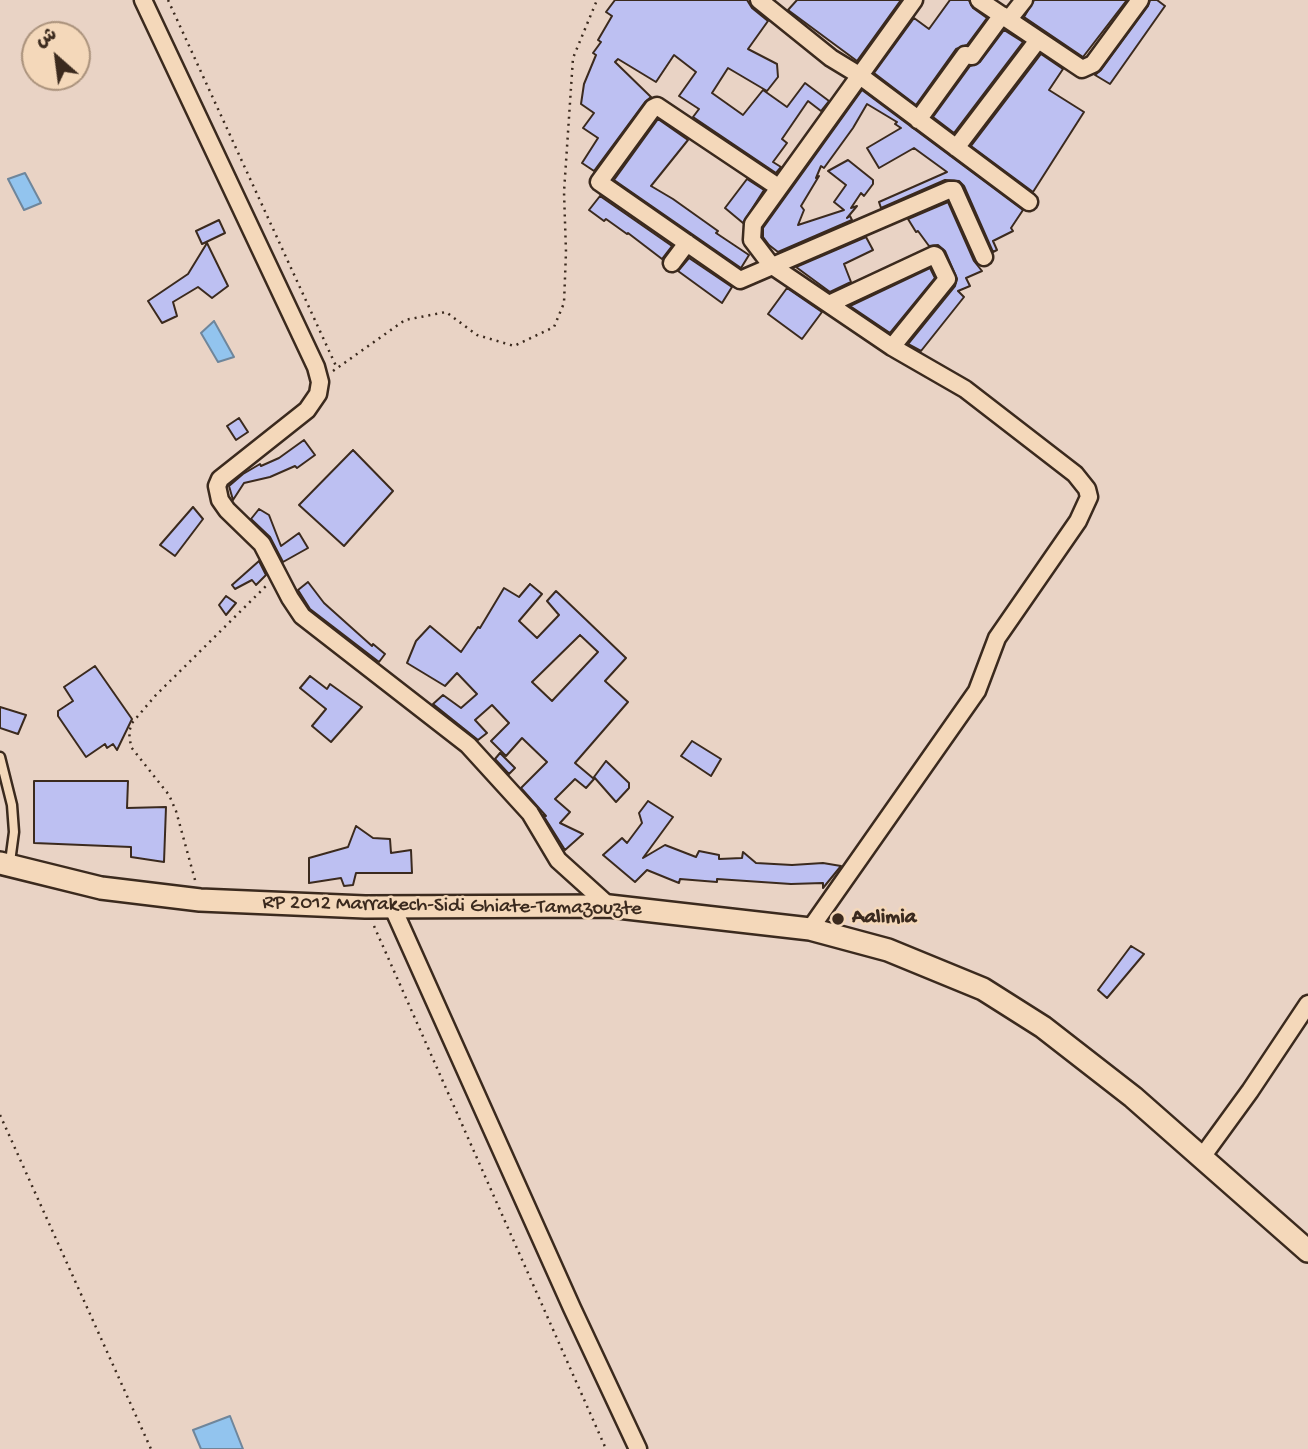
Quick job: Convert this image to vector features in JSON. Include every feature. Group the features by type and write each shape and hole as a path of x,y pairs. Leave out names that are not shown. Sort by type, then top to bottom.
{"street":[{"path":"143,0 316,367 320,382 318,394 307,410 220,479 216,486 220,500 262,544 296,607 311,623 468,745 530,813 558,860 609,906"},
{"path":"759,0 831,58 859,75 1029,202"},
{"path":"810,929 976,691 997,638 1078,521 1089,497 1087,489 1075,474 965,389 892,347 771,265 752,240 751,229 778,187 914,0"},
{"path":"979,0 1078,68 1087,68 1093,64 1140,0"},
{"path":"918,120 965,55 972,57 1005,17 1024,0"},
{"path":"956,148 1038,40"},
{"path":"778,187 657,106 599,183 687,243 709,252 740,280 953,190 984,257"},
{"path":"672,263 687,243"},
{"path":"829,304 936,256 947,279 892,347"},
{"name":"RP 2012 Marrakech-Sidi Ghiate-Tamazouzte","path":"5,864 101,888 200,900 365,907 609,906 810,929 888,950 983,989 1043,1027 1133,1097 1308,1251"},
{"path":"392,906 638,1449"},
{"path":"1202,1157 1308,1004"}],"lane":[{"path":"0,757 12,804 14,832 5,864"}],"path":[{"path":"168,0 337,367"},
{"path":"320,382 337,367 405,320 446,312 477,335 514,346 554,327 564,303 564,192 573,58 597,0"},
{"path":"200,900 176,811 160,782 131,747 129,732 132,723 155,696 277,575"},
{"path":"365,907 607,1449"},
{"path":"0,1115 151,1449"}],"water":[{"path":"25,173 41,203 24,210 8,179"},
{"path":"214,321 234,357 218,362 201,333"},
{"path":"230,1416 243,1449 201,1449 193,1430"}],"building":[{"path":"615,0 747,0 752,8 768,21 748,49 777,64 778,77 767,91 728,68 712,93 743,115 763,90 787,107 805,83 829,101 821,111 808,101 782,139 787,143 773,162 781,167 776,173 693,117 699,109 679,96 696,72 674,55 656,82 618,59 615,62 651,97 594,171 582,163 598,138 583,128 594,113 581,104 584,84 596,55 593,53 612,16 606,12"},
{"path":"797,0 901,0 857,61 788,10"},
{"path":"950,0 969,0 973,8 987,18 967,45 956,49 916,105 874,73 914,18 929,29"},
{"path":"1034,0 1127,0 1083,57 1024,17"},
{"path":"1150,0 1157,0 1165,6 1110,84 1095,75"},
{"path":"1004,30 1023,42 954,133 933,117 970,66 980,62"},
{"path":"1041,54 1063,69 1049,90 1084,112 1033,192 971,146"},
{"path":"862,90 1023,210 1011,228 1013,231 993,241 997,250 993,252 964,186 959,181 945,180 881,208 879,202 947,172 914,148 879,168 867,148 901,128 895,124 897,122 867,104 824,168 821,166 816,178 819,176 801,206 804,210 798,225 844,210 834,202 846,185 828,171 848,160 873,180 864,196 861,193 851,208 857,206 847,218 850,216 852,220 778,252 769,245 763,237 763,228"},
{"path":"658,119 688,140 651,186 749,255 741,268 614,180"},
{"path":"747,179 764,190 743,223 725,208"},
{"path":"600,196 672,246 662,259 628,233 589,210"},
{"path":"948,202 974,261 982,271 966,278 970,286 958,291 964,297 921,351 908,344 955,286 957,279 945,251 938,245 929,246 908,219"},
{"path":"219,220 225,233 202,244 196,231"},
{"path":"866,237 873,250 844,264 851,282 830,292 796,267"},
{"path":"207,243 228,286 212,298 198,287 173,302 177,316 162,323 148,301 188,274"},
{"path":"689,258 732,287 722,303 678,271"},
{"path":"930,268 935,278 890,333 850,306"},
{"path":"787,288 822,312 802,339 768,314"},
{"path":"239,418 248,432 236,440 227,426"},
{"path":"304,440 315,455 297,468 295,466 270,477 244,483 233,500 229,486 243,474 260,464 261,466 279,458"},
{"path":"353,450 393,491 344,546 299,505"},
{"path":"193,507 203,519 175,556 160,545"},
{"path":"259,509 269,515 281,546 299,533 308,548 283,562 270,537 251,519"},
{"path":"259,561 266,575 256,585 252,580 235,589 232,585"},
{"path":"308,582 324,603 372,646 373,644 385,654 379,662 310,609 298,590"},
{"path":"530,584 542,594 519,621 537,638 559,615 547,601 556,591 626,658 605,681 628,702 575,763 594,779 586,788 575,779 555,799 570,812 560,823 583,834 565,850 543,815 546,816 521,788 547,762 522,738 506,756 491,741 509,723 492,705 475,720 487,733 478,740 433,704 443,695 461,708 477,694 457,673 445,686 407,663 416,641 430,626 461,652 478,627 480,628 504,588 519,597","holes":["580,635 598,652 552,701 532,682"]},
{"path":"226,596 236,603 226,615 219,605"},
{"path":"95,666 132,719 117,750 113,744 107,748 105,744 86,757 58,716 58,711 73,701 64,687"},
{"path":"310,676 327,689 330,684 362,707 331,742 312,726 326,709 300,688"},
{"path":"0,707 26,715 18,734 0,728"},
{"path":"692,741 721,759 711,776 681,756"},
{"path":"500,753 515,768 509,774 495,759"},
{"path":"606,761 629,783 629,788 616,802 594,777"},
{"path":"34,781 128,781 127,808 166,807 164,862 131,857 131,847 34,843"},
{"path":"648,801 673,817 643,858 665,845 696,857 699,851 719,855 719,859 742,858 743,852 756,863 823,863 841,866 823,888 823,883 791,884 717,879 717,882 680,879 679,883 647,870 635,882 603,855 622,838 627,843 642,823 639,813"},
{"path":"356,826 373,838 390,839 391,853 411,850 412,873 356,873 353,885 344,886 341,878 309,883 309,858 348,847"},
{"path":"1131,946 1144,954 1107,998 1098,990"}],"place":[{"name":"Aalimia","path":"838,919"}]}
